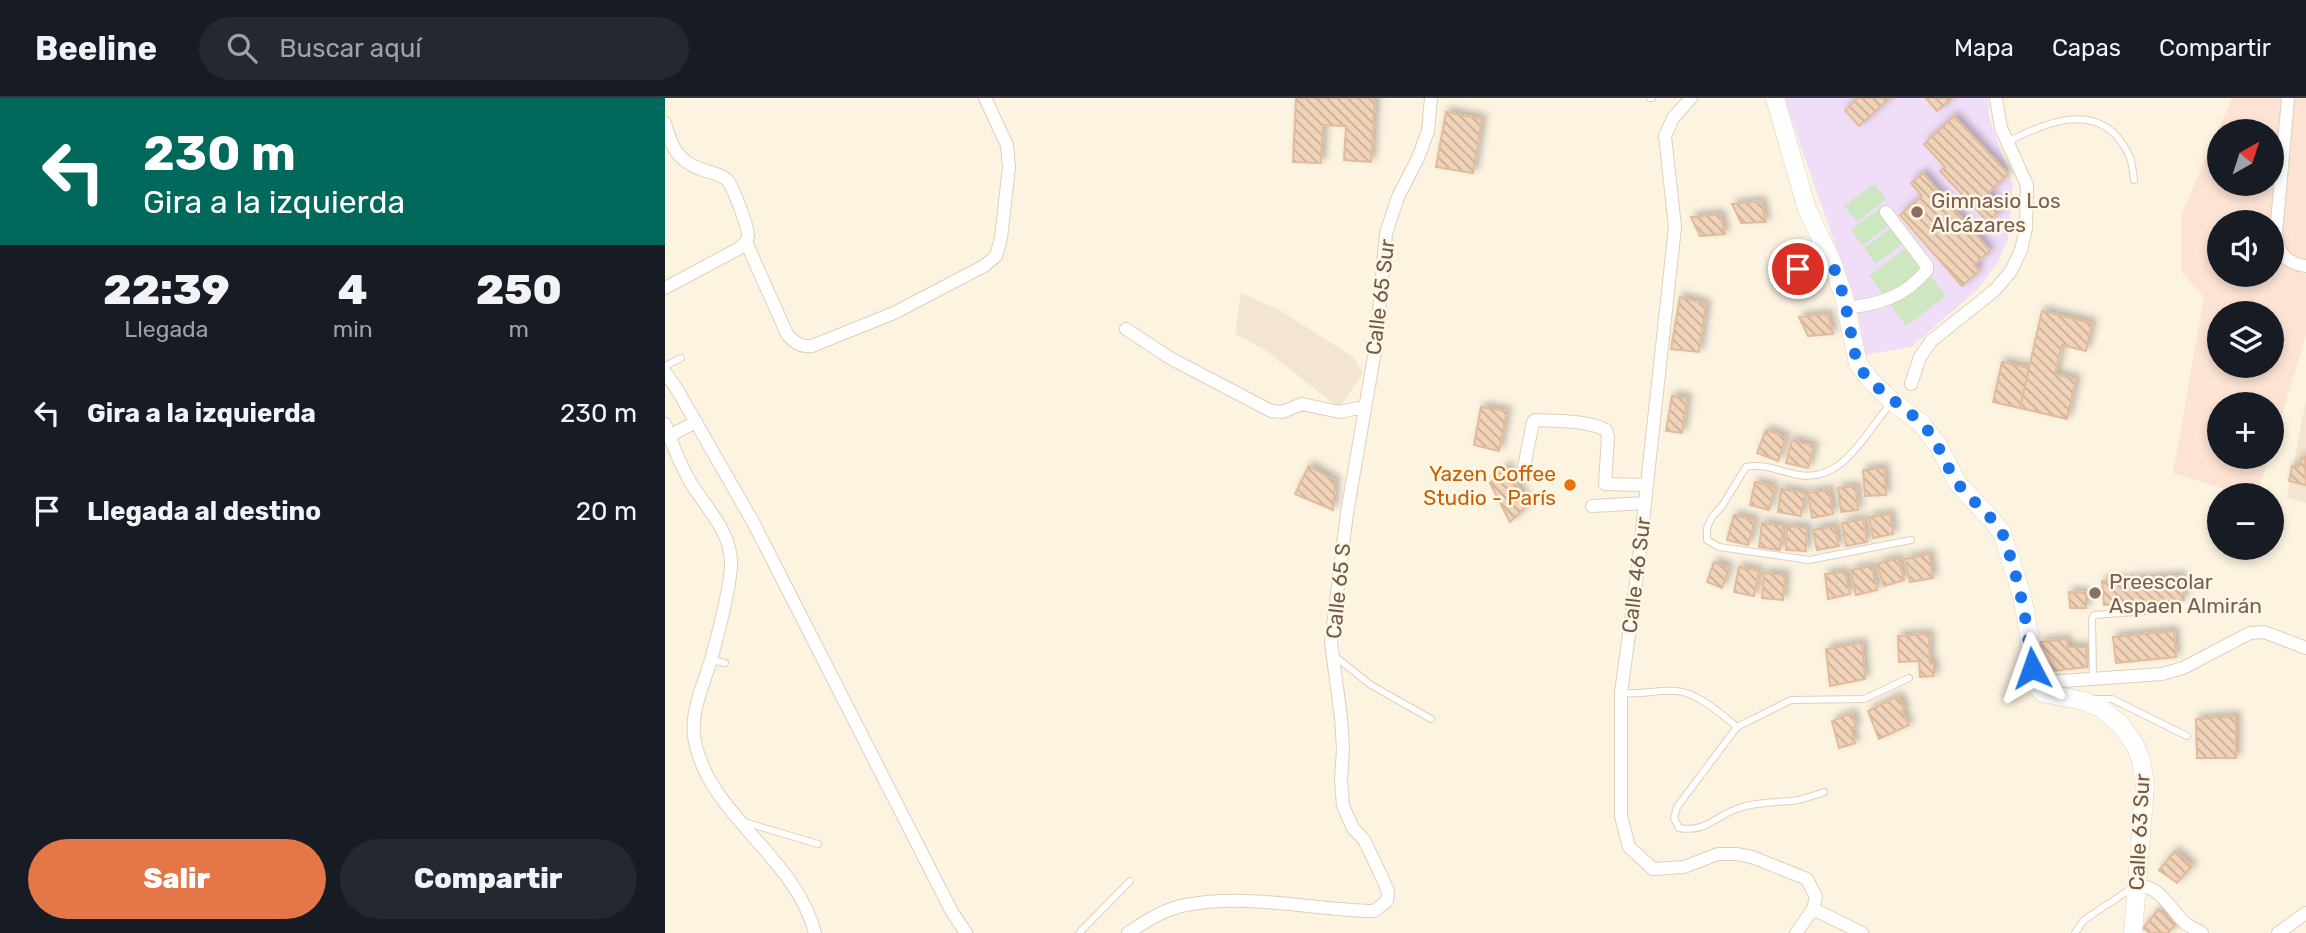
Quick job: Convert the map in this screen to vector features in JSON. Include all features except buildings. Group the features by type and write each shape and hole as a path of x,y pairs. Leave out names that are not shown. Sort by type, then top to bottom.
{"street":[{"path":"746,242 787,334 803,346 813,346 894,313 984,266 996,256 1001,238 1009,167 1007,145 985,98"},
{"name":"Calle 65 Sur","path":"1370,378 1376,345 1386,233 1398,197 1428,131 1431,98"},
{"name":"Calle 46 Sur","path":"1691,98 1673,118 1665,136 1675,228 1621,693 1621,816 1629,847 1653,869 1683,867 1718,854 1752,858 1800,875 1812,886 1814,903"},
{"path":"1775,98 1807,209 1832,262 1846,308 1857,364 1893,402 1921,423 1940,447 1958,484 2002,533 2022,596 2033,675 2093,679 2162,674 2183,668 2250,633 2264,632 2306,648"},
{"path":"1911,384 1920,357 1931,341 1995,290 2011,271 2021,250 2026,228 2027,185 2001,128 1996,98"},
{"path":"2288,98 2276,234 2278,248 2286,259 2306,266"},
{"path":"665,122 671,148 683,159 730,182 749,233 746,242 738,249 665,288"},
{"path":"1846,308 1878,304 1891,298 1927,270 1927,266 1886,212"},
{"path":"1126,329 1170,358 1271,411 1282,412 1302,404 1339,412 1364,407"},
{"path":"665,372 753,522 952,912 966,933"},
{"name":"Calle 65 S","path":"1128,933 1161,913 1186,905 1255,902 1374,911 1387,901 1388,891 1364,840 1353,828 1343,806 1341,718 1332,653 1347,513 1370,378"},
{"path":"696,422 667,430 688,477 722,529 730,547 731,565 711,660 695,704 695,742 708,778 739,820 791,880 804,900 815,933"},
{"path":"1523,472 1533,422 1559,422 1597,426 1606,430 1606,485 1647,485"},
{"path":"1592,506 1645,503"},
{"name":"Calle 63 Sur","path":"2033,675 2043,693 2084,701 2102,709 2122,725 2141,760 2145,785 2133,933"},
{"path":"2137,886 2145,885 2153,890 2168,902 2187,924 2202,933"},
{"path":"1796,933 1814,903 1862,933"},
{"path":"2278,933 2306,913"}],"lane":[{"path":"2007,142 2034,128 2056,121 2076,118 2100,124 2116,135 2129,154 2134,180"},
{"path":"1774,275 1832,262"},
{"path":"665,366 681,358"},
{"path":"1893,402 1858,447 1830,471 1815,477 1758,464 1746,467 1712,517 1707,528 1707,540 1719,548 1809,561 1911,540"},
{"path":"2093,679 2094,615 2172,609"},
{"path":"1332,653 1371,685 1431,719"},
{"path":"711,660 725,663"},
{"path":"1824,792 1798,800 1758,803 1737,808 1692,830 1679,828 1674,818 1677,807 1738,727 1791,699 1864,699 1909,678"},
{"path":"1621,693 1640,695 1678,690 1706,702 1738,727"},
{"path":"2084,701 2112,699 2187,736"},
{"path":"739,820 818,844"},
{"path":"1079,933 1130,881"},
{"path":"2075,933 2084,919 2137,886"}],"shaded area":[{"name":"Gimnasio Los Alcázares","path":"1784,98 1988,98 1989,117 2013,185 2008,239 1996,265 1976,291 1911,347 1865,355 1857,307"},
{"path":"2232,98 2306,98 2306,335 2284,407 2284,392 2207,392 2207,469 2265,469 2261,483 2207,484 2173,473 2204,297 2182,272 2182,213 2207,156 2207,196 2284,196 2284,119 2223,119"},
{"path":"1241,293 1281,311 1353,357 1363,373 1339,408 1264,349 1235,334"},
{"path":"2306,400 2306,503 2287,498"}],"green space":[{"path":"1874,184 1886,199 1857,222 1844,206"},
{"path":"1880,208 1892,223 1862,246 1851,230"},
{"path":"1894,226 1906,241 1876,264 1864,248"},
{"path":"1909,246 1925,267 1885,297 1869,276"},
{"path":"1930,275 1946,296 1906,326 1890,304"}],"place":[{"name":"Gimnasio Los Alcázares","path":"1917,212"},
{"name":"Yazen Coffee Studio - París","path":"1570,485"},
{"name":"Preescolar Aspaen Almirán","path":"2095,593"}],"route":[{"path":"1798,269 1832,262 1844,297 1857,364 1893,402 1921,423 1940,447 1958,484 2002,533 2022,596 2032,668"}]}
